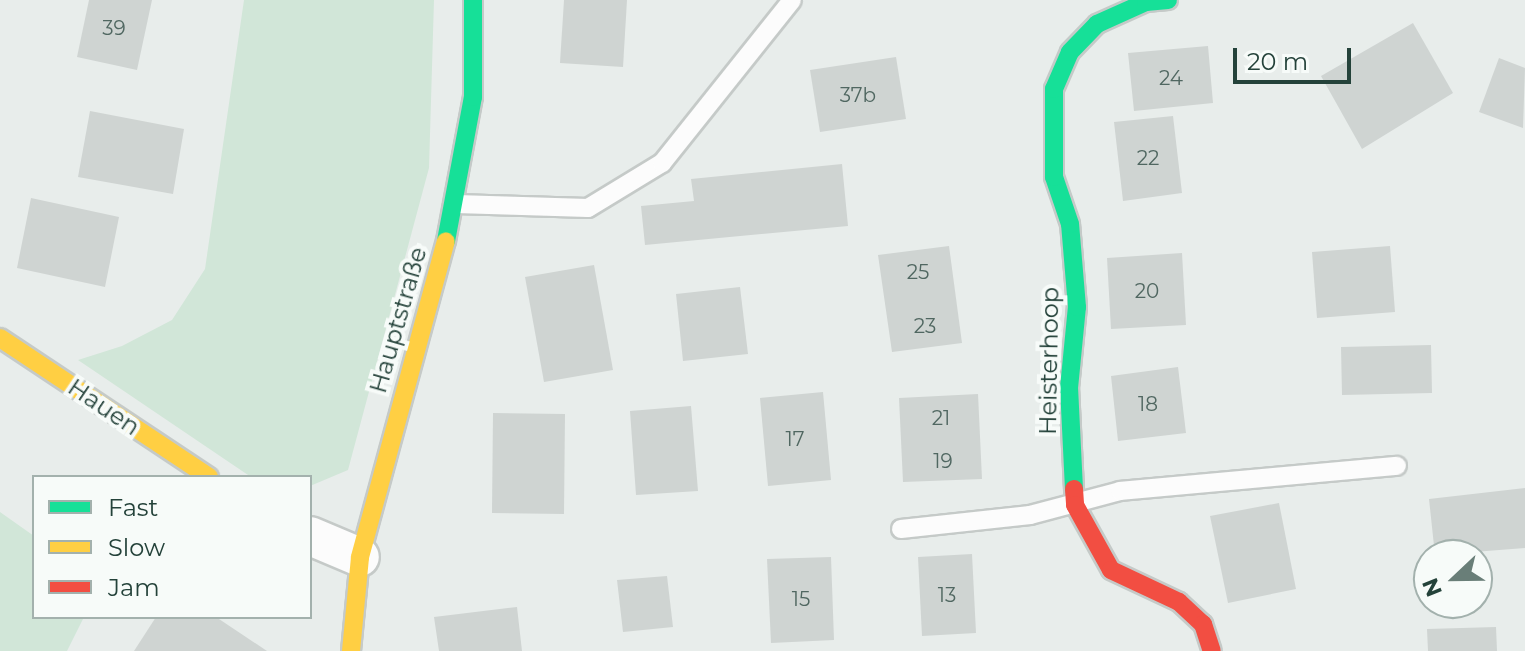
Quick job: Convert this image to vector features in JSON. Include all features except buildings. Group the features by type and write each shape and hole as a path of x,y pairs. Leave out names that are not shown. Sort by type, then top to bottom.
{"street":[{"name":"Hauptstraße","path":"351,651 360,557 456,204 473,97 473,0"},
{"name":"Heisterhoop","path":"1168,0 1146,2 1097,24 1070,52 1054,89 1054,177 1070,224 1077,307 1069,388 1075,505 1111,570 1179,602 1203,624 1212,651"},
{"name":"Hauen","path":"0,338 206,475"},
{"path":"312,537 360,557"}],"lane":[{"path":"456,204 588,208 662,163 792,0"},
{"path":"901,529 1030,515 1120,491 1397,466"}],"green space":[{"path":"244,0 434,0 429,168 348,470 312,485 312,475 248,475 78,360 122,346 172,320 205,269"},
{"path":"0,512 32,535 32,619 83,619 67,651 0,651"}],"traffic: fast":[{"path":"446,241 473,97 473,0"},
{"path":"1074,489 1069,388 1077,307 1070,224 1054,177 1054,89 1070,52 1097,24 1146,2 1168,0"}],"traffic: slow":[{"path":"351,651 360,557 446,241"},
{"path":"0,338 206,475"}],"traffic: jam":[{"path":"1074,489 1075,505 1111,570 1179,602 1203,624 1212,651"}]}
